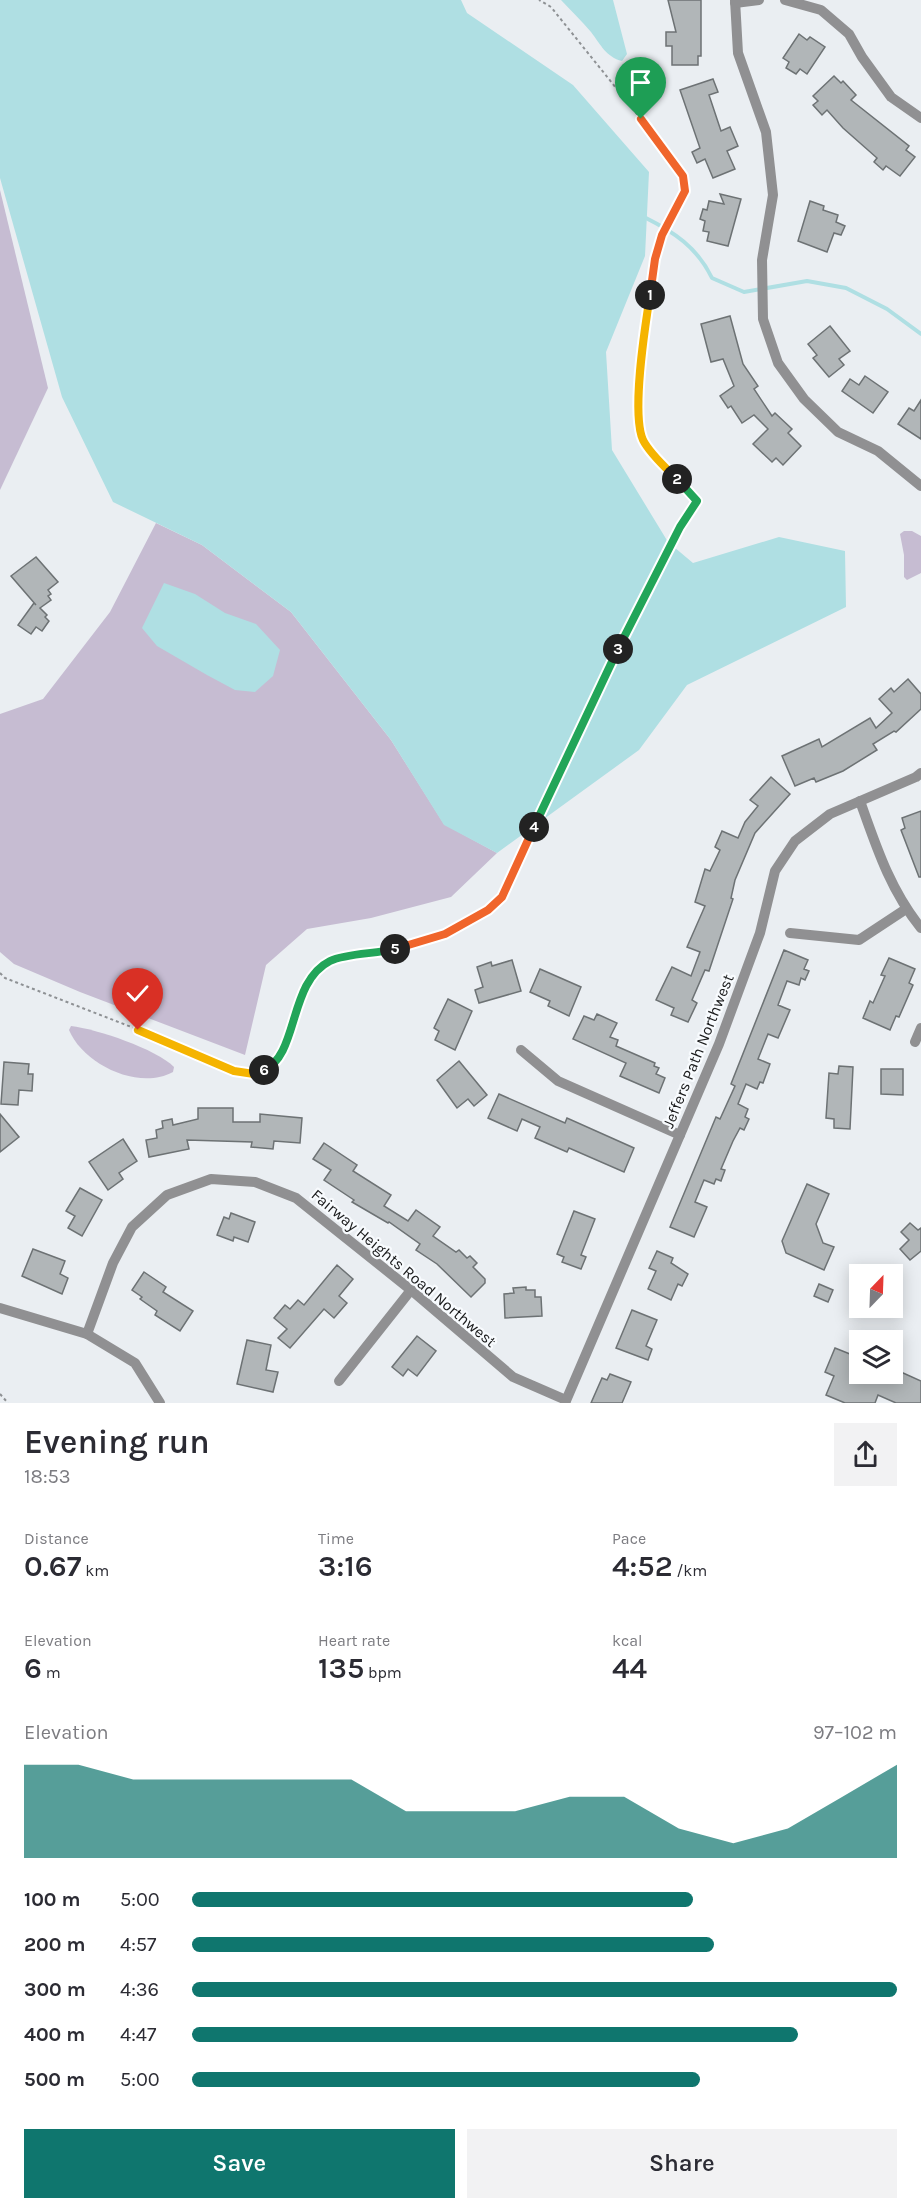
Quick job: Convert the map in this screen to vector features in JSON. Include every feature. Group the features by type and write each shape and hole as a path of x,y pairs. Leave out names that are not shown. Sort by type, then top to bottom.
{"street":[{"path":"759,0 735,1 738,53 766,132 773,195 762,260 763,319 778,363 804,399 838,432 878,451 921,486"},
{"path":"785,0 821,10 849,34 862,57 891,97 921,118"},
{"name":"Jeffers Path Northwest","path":"565,1402 720,1044 760,933 775,871 795,841 830,814 921,773"},
{"path":"860,801 883,866 906,909 921,928"},
{"path":"790,933 859,940 906,909"},
{"path":"915,1042 921,1028"},
{"path":"521,1050 558,1081 680,1135"},
{"name":"Fairway Heights Road Northwest","path":"87,1334 113,1263 132,1227 167,1195 211,1179 255,1182 296,1198 411,1290 513,1377 565,1402"},
{"path":"339,1382 411,1290"},
{"path":"0,1308 87,1334 135,1363 160,1403"}],"path":[{"path":"0,973 5,978 183,1047 234,1071 254,1074 269,1067 282,1052 301,996 311,975 332,960 388,951 445,934 488,910 502,897 627,631 680,527 697,501 644,442 639,426 640,370 655,259 662,235 685,191 683,176 641,119 551,7 539,0"},
{"path":"0,1395 8,1403"}],"shaded area":[{"path":"0,190 48,388 0,490"},
{"path":"156,523 202,545 291,612 391,740 444,824 497,853 451,897 371,918 307,929 266,965 245,1055 80,992 14,964 0,952 0,714 43,699 110,612"},
{"path":"904,531 912,531 921,536 921,573 907,580 904,577 904,555 900,534"},
{"path":"71,1026 110,1036 154,1053 174,1067 173,1072 159,1077 144,1078 113,1071 86,1054 69,1030"}],"water":[{"path":"0,0 461,0 467,13 573,85 649,172 645,256 606,352 612,450 668,542 693,563 779,537 845,551 846,607 687,685 639,750 497,853 444,825 391,740 291,612 202,545 113,502 62,397 0,178"},
{"path":"561,0 613,0 627,54 622,61 616,59 601,46 588,28"},
{"path":"164,583 195,594 225,613 256,624 280,650 273,676 255,692 235,690 157,646 142,628"}],"building":[{"path":"668,0 701,0 701,56 698,56 698,65 672,65 672,46 666,46 666,32 676,32"},
{"path":"799,34 807,40 810,37 825,47 807,74 800,69 796,74 786,68 789,62 783,58"},
{"path":"834,76 841,83 843,81 856,95 851,100 909,146 906,150 915,157 900,176 886,166 883,170 874,162 877,158 843,128 827,110 822,115 813,105 818,101 813,96"},
{"path":"713,79 718,92 709,95 721,131 730,127 738,146 727,151 735,169 713,178 705,159 697,163 692,152 700,148 680,90"},
{"path":"720,194 741,199 728,246 707,241 709,232 703,231 705,221 700,219 703,209 707,210 709,201 724,204"},
{"path":"810,201 824,206 823,210 838,215 836,222 845,226 841,235 834,233 827,252 798,241"},
{"path":"730,316 743,364 758,386 754,389 772,416 775,413 792,429 788,433 801,446 783,465 776,458 772,462 753,444 768,429 754,415 742,423 731,406 728,408 720,396 734,386 723,359 711,362 701,324"},
{"path":"830,326 850,351 839,359 844,365 829,377 813,358 817,355 808,344"},
{"path":"865,376 888,392 873,413 842,391 850,379 859,385"},
{"path":"921,400 921,439 898,424 909,408 914,411"},
{"path":"36,557 58,582 48,590 51,600 40,608 49,621 42,631 36,627 31,634 18,625 34,603 36,605 11,576"},
{"path":"908,679 921,694 921,709 896,732 894,731 873,744 877,750 843,771 816,782 814,778 795,786 782,756 819,739 822,747 870,718 876,728 892,713 879,699 891,688 894,692"},
{"path":"771,777 790,794 755,833 735,880 731,898 733,899 709,971 705,970 692,1000 697,1003 688,1022 671,1015 674,1008 656,1000 672,967 691,976 700,952 687,947 705,906 695,902 705,869 710,871 720,850 715,847 722,831 738,838 745,822 758,806 750,800"},
{"path":"921,811 921,877 919,877 901,830 905,828 902,818"},
{"path":"784,950 808,960 804,969 809,971 805,980 801,978 799,985 787,981 778,1005 790,1010 778,1038 768,1034 758,1059 770,1064 763,1083 760,1082 757,1089 746,1084 738,1104 748,1109 745,1117 749,1119 744,1130 740,1128 733,1141 721,1169 725,1170 721,1181 716,1179 714,1184 704,1180 695,1202 707,1207 694,1237 670,1227 716,1117 720,1119 735,1086 731,1084"},
{"path":"889,958 915,969 909,983 913,985 899,1017 896,1016 890,1030 863,1018 870,1001 873,1003 885,976 881,975"},
{"path":"512,960 521,991 479,1003 475,990 483,987 477,967 491,962 492,966"},
{"path":"540,969 581,987 569,1016 548,1006 550,1001 530,992"},
{"path":"448,999 472,1011 455,1050 435,1040 439,1031 434,1028"},
{"path":"597,1014 617,1023 610,1037 618,1040 616,1046 655,1063 654,1066 659,1068 656,1074 665,1078 659,1093 620,1076 626,1063 573,1039 584,1016 594,1020"},
{"path":"459,1061 487,1095 474,1106 468,1099 457,1108 437,1080"},
{"path":"4,1062 29,1064 28,1074 33,1074 32,1091 19,1090 18,1105 1,1104"},
{"path":"839,1066 853,1067 850,1129 834,1128 834,1119 826,1118 829,1073 838,1074"},
{"path":"881,1069 903,1069 903,1095 881,1094"},
{"path":"499,1094 565,1123 567,1118 634,1148 624,1172 569,1148 567,1152 535,1138 540,1127 522,1119 517,1131 488,1118"},
{"path":"198,1108 233,1108 233,1122 260,1122 260,1114 302,1118 300,1143 274,1141 273,1149 251,1147 252,1142 187,1140 189,1149 149,1157 146,1140 157,1138 156,1130 163,1128 162,1121 172,1119 173,1125 198,1119"},
{"path":"0,1114 19,1137 0,1152"},
{"path":"123,1139 137,1161 119,1173 123,1179 108,1190 89,1162"},
{"path":"324,1143 357,1165 353,1171 391,1195 384,1206 408,1221 416,1210 440,1227 433,1236 456,1252 459,1250 467,1258 470,1256 477,1263 473,1267 485,1279 485,1283 471,1297 437,1264 416,1250 420,1244 389,1222 352,1202 354,1200 324,1180 331,1170 313,1159"},
{"path":"807,1184 829,1194 816,1224 823,1243 834,1247 824,1270 786,1253 782,1241"},
{"path":"80,1188 102,1200 82,1236 68,1228 75,1216 66,1211"},
{"path":"574,1211 595,1219 581,1255 586,1257 581,1269 562,1262 564,1257 557,1254"},
{"path":"231,1213 255,1222 248,1242 234,1237 233,1241 217,1235 224,1217 229,1219"},
{"path":"910,1223 918,1230 921,1228 921,1251 910,1260 900,1249 909,1240 901,1232"},
{"path":"33,1249 65,1261 60,1274 68,1278 62,1294 22,1276"},
{"path":"657,1251 673,1258 671,1263 688,1274 682,1286 678,1284 671,1300 648,1289 656,1271 649,1268"},
{"path":"337,1265 353,1279 339,1296 347,1303 334,1318 324,1309 290,1348 278,1338 287,1329 274,1318 285,1305 290,1309 298,1300 304,1305"},
{"path":"144,1272 166,1287 163,1292 193,1311 180,1331 155,1315 157,1311 132,1290"},
{"path":"819,1284 833,1290 828,1302 814,1296"},
{"path":"526,1287 526,1290 535,1290 535,1297 541,1297 542,1316 505,1318 504,1294 514,1293 513,1288"},
{"path":"632,1310 657,1320 646,1346 652,1349 648,1360 616,1348"},
{"path":"417,1336 436,1351 417,1376 408,1369 403,1376 392,1367"},
{"path":"247,1340 271,1345 266,1370 278,1372 273,1392 237,1384"},
{"path":"835,1348 849,1354 849,1384 903,1384 903,1373 921,1381 921,1403 896,1403 878,1395 875,1403 845,1403 826,1395 834,1376 825,1372"},
{"path":"610,1374 631,1382 622,1403 591,1403 602,1378 607,1380"}],"waterway":[{"path":"644,217 684,241 706,267 712,278 744,292 807,281 846,288 887,309 921,334"}],"route":[{"path":"138,1030 183,1047 234,1071 254,1074 269,1067 282,1052 301,996 311,975 332,960 388,951 445,934 488,910 502,897 627,631 680,527 697,501 644,442 639,426 640,370 655,259 662,235 685,191 683,176 641,119"}]}
